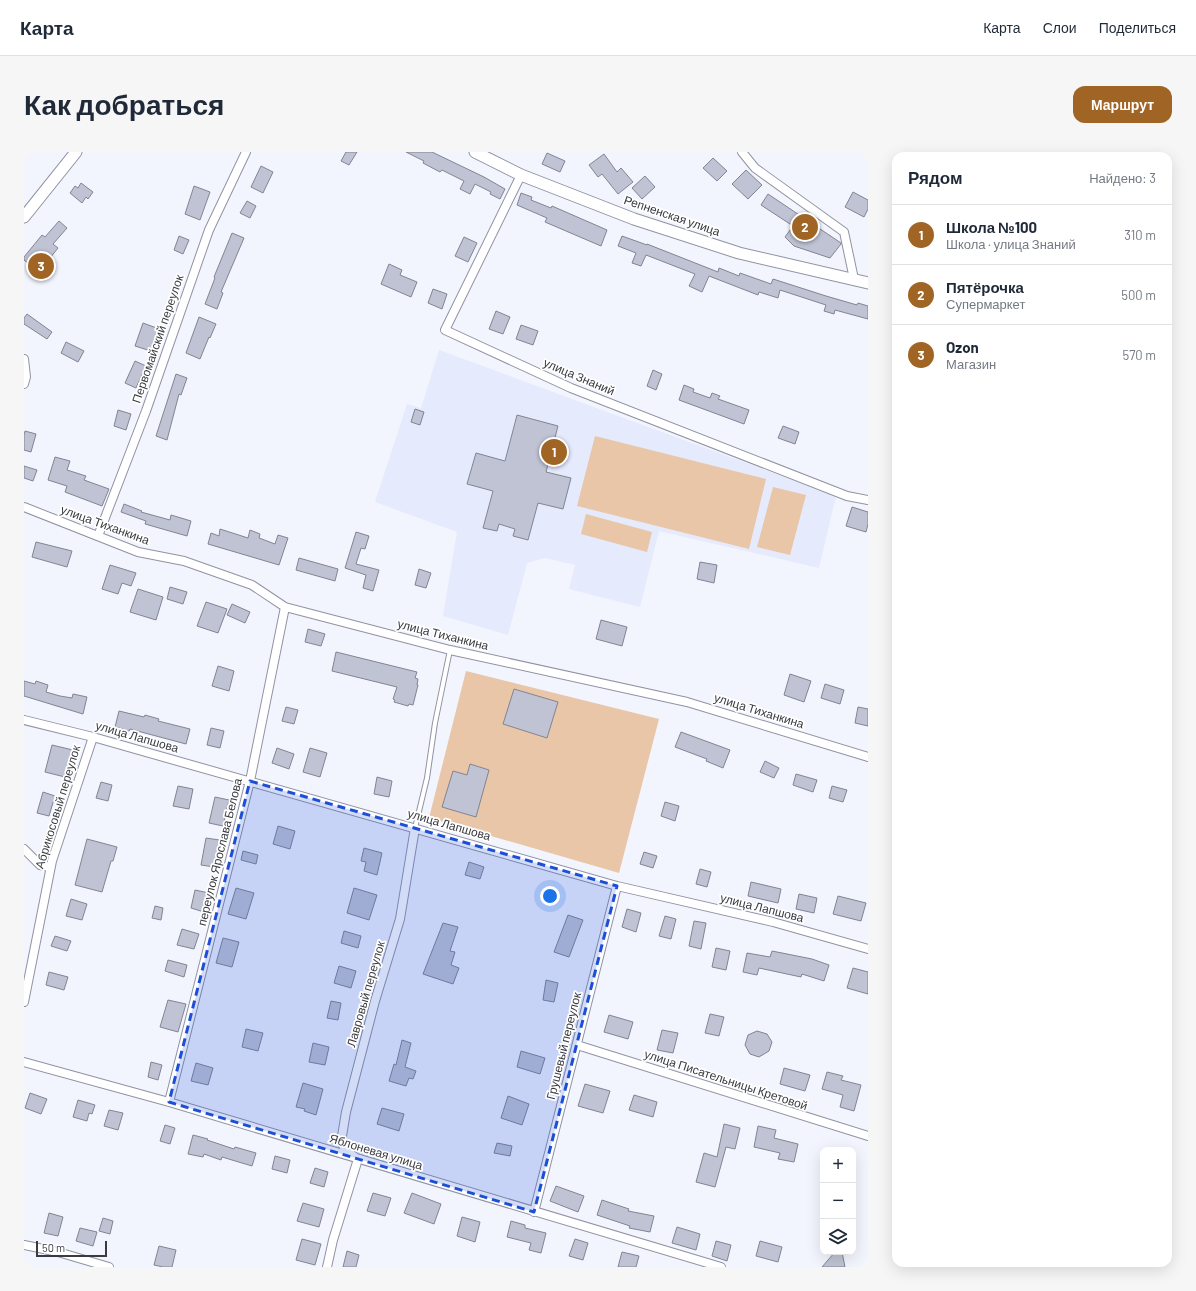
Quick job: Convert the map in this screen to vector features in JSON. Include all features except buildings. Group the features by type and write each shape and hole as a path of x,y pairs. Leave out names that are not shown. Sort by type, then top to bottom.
{"street":[{"path":"24,217 76,152"},
{"name":"Первомайский переулок","path":"98,536 146,411 209,230 246,152"},
{"path":"742,152 755,168 844,232 854,278"},
{"name":"Репненская улица","path":"481,153 521,176 634,219 739,253 868,282"},
{"name":"улица Знаний","path":"521,176 445,330 571,388 847,496 868,500"},
{"path":"24,359 26,377 24,384"},
{"name":"улица Тиханкина","path":"24,507 138,552 184,561 252,586 285,607 450,650 687,702 868,757"},
{"name":"переулок Ярослава Белова","path":"169,1102 250,781 285,607"},
{"name":"улица Лапшова","path":"24,720 93,737 618,886 773,922 868,949"},
{"name":"Абрикосовый переулок","path":"24,1002 50,867 93,737"},
{"name":"Лавровый переулок","path":"358,1159 345,1150 342,1143 346,1112 375,1001 400,919 415,828"},
{"path":"24,849 40,865 50,867"},
{"name":"Грушевый переулок","path":"534,1212 618,886"},
{"name":"улица Писательницы Кретовой","path":"577,1045 868,1136"},
{"name":"Яблоневая улица","path":"24,1062 169,1102 721,1267"},
{"path":"327,1267 333,1240 358,1159"},
{"path":"24,1245 58,1252 109,1267"}],"lane":[{"path":"415,828 427,778 435,723 450,650"}],"highlighted area":[{"path":"250,781 617,886 534,1212 169,1102"}],"shaded area":[{"path":"439,350 836,496 819,568 659,531 640,607 569,589 575,565 545,558 527,563 508,635 443,616 457,532 375,502 407,404 421,408"},
{"path":"595,436 766,479 749,549 577,506"},
{"path":"773,487 806,495 790,555 757,547"},
{"path":"586,514 652,532 647,552 581,534"},
{"path":"466,671 659,719 619,873 429,818"}],"place":[{"name":"Пятёрочка","path":"805,227"},
{"name":"Ozon","path":"41,266"},
{"name":"Школа №100","path":"554,452"}]}
